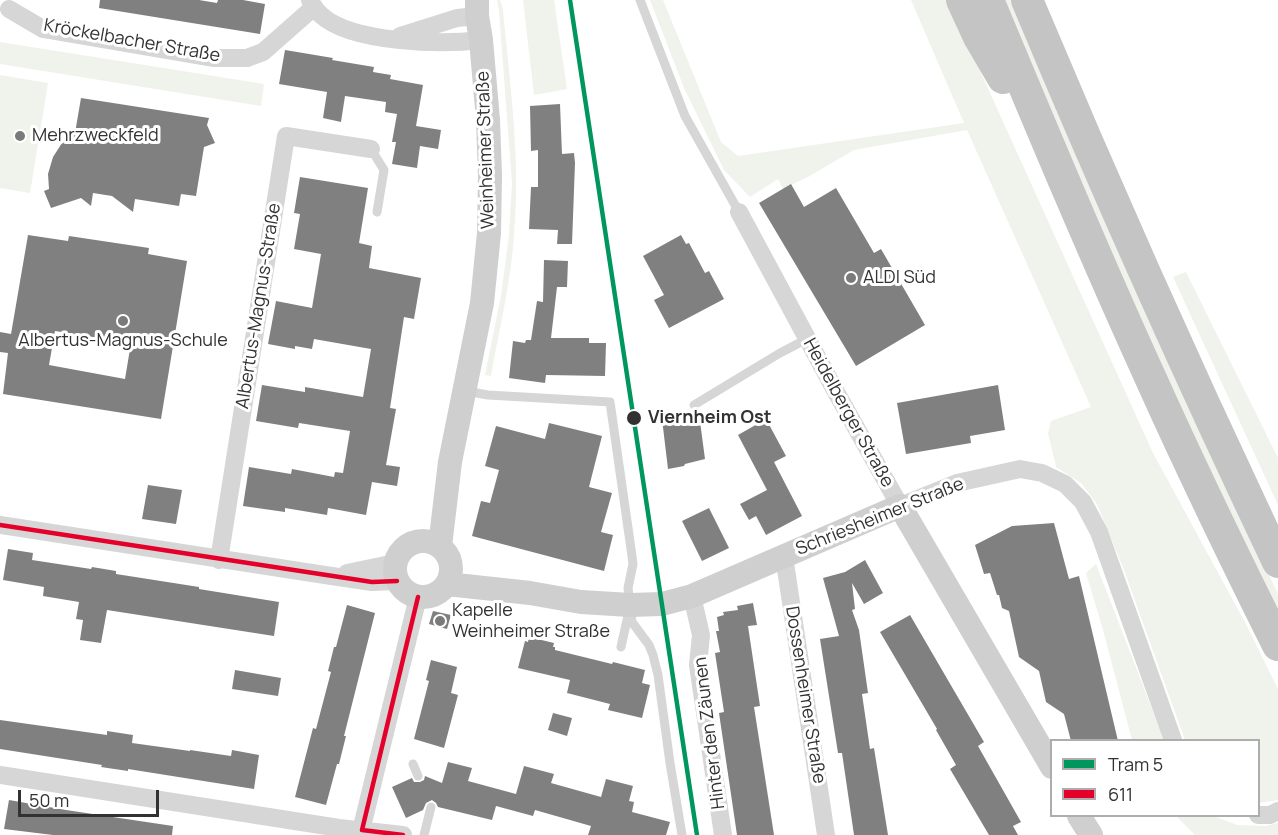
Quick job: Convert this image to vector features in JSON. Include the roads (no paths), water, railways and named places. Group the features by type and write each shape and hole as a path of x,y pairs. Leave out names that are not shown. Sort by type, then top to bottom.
{"highway":[{"path":"962,0 979,37 1060,171"},
{"path":"988,0 1151,379 1278,645"},
{"path":"1027,0 1096,164 1210,419 1278,562"}],"street":[{"name":"Kröckelbacher Straße","path":"4,8 43,29 213,58 248,58 263,52 312,4"},
{"path":"312,4 326,20 369,36 439,43 481,40"},
{"path":"389,39 457,18 475,5"},
{"name":"Weinheimer Straße","path":"441,559 450,462 482,303 489,233 488,120 481,40 475,5"},
{"name":"Albertus-Magnus-Straße","path":"219,560 286,136 371,149"},
{"name":"Heidelberger Straße","path":"739,212 900,506 1050,764"},
{"name":"Schriesheimer Straße","path":"441,559 530,593 581,602 662,604 692,596 957,483 1020,469 1042,473 1065,484 1083,502 1099,532 1172,739"},
{"path":"0,525 325,575 352,572 396,572"},
{"path":"414,542 441,559 442,591 435,595 418,597 405,591 396,572 399,554 405,547 414,542"},
{"name":"Dossenheimer Straße","path":"784,556 826,835"},
{"name":"Hinter den Zäunen","path":"692,596 701,634 698,664 723,835"},
{"path":"361,832 418,597"},
{"path":"0,775 361,832 403,835"},
{"path":"1260,815 1269,815 1278,811"},
{"path":"1080,817 1091,835"}],"lane":[{"path":"640,0 685,116 739,212"},
{"path":"371,149 384,170 377,212"},
{"path":"694,405 780,352 807,339"},
{"path":"465,391 488,396 610,402 633,564 628,588 630,605 633,622 649,645 658,675 681,835"},
{"path":"621,647 630,605"},
{"path":"413,764 418,776"},
{"path":"424,835 431,807"}],"tram line":[{"name":"5","path":"570,0 697,835"}],"place":[{"name":"Mehrzweckfeld","path":"20,136"},
{"name":"ALDI Süd","path":"851,278"},
{"name":"Albertus-Magnus-Schule","path":"123,321"},
{"name":"Viernheim Ost","path":"634,418"},
{"name":"Kapelle Weinheimer Straße","path":"440,621"}]}
